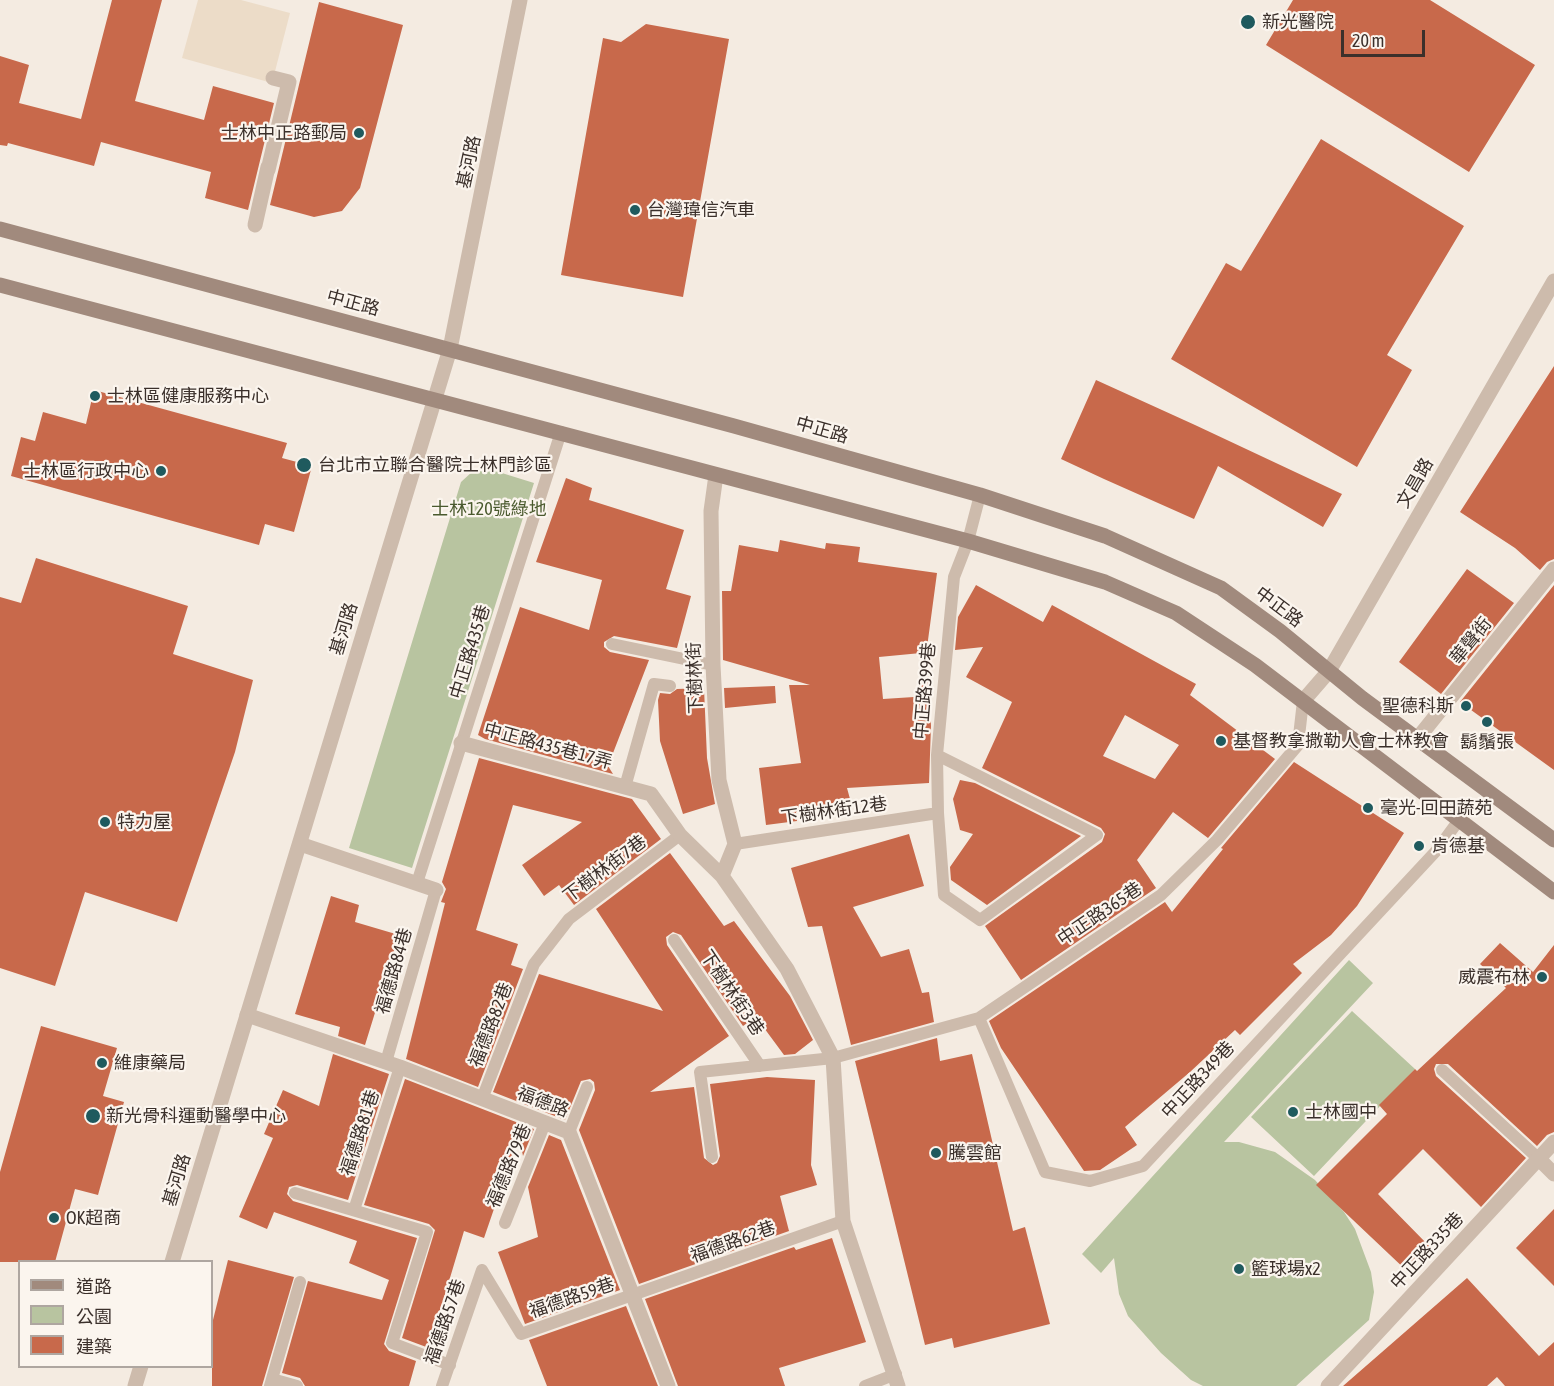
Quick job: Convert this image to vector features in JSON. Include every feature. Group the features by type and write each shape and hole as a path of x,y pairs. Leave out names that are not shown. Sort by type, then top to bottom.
{"main road":[{"name":"中正路","path":"0,229 450,349 980,495 1105,536 1221,588 1418,738 1552,834"},
{"path":"0,285 968,541 1105,582 1176,614 1255,665 1337,730 1554,892"}],"street":[{"name":"基河路","path":"173,1260 450,349 520,0"},
{"path":"255,225 290,82 273,78"},
{"name":"文昌路","path":"1303,701 1329,671 1554,280"},
{"name":"下樹林街","path":"716,475 711,511 713,665 719,780 735,844"},
{"name":"華聲街","path":"1418,738 1554,569"},
{"name":"中正路435巷17弄","path":"461,743 625,787"},
{"path":"625,787 651,794 680,835 722,876 787,969 833,1058 843,1221 897,1380"},
{"path":"300,844 436,890"},
{"path":"722,876 735,844"},
{"name":"福德路","path":"248,1015 393,1065 569,1132 668,1386"},
{"name":"中正路335巷","path":"1328,1386 1554,1142"},
{"path":"1539,1159 1554,1174"},
{"path":"135,1386 140,1368"}],"lane":[{"name":"中正路435巷","path":"417,883 561,432"},
{"name":"中正路399巷","path":"937,755 1097,835 981,920 944,895 938,813 937,755 954,577 968,541 980,495"},
{"path":"612,644 713,665"},
{"path":"625,787 654,684 670,686"},
{"name":"中正路365巷","path":"712,1157 700,1072 833,1058 979,1018 1161,895 1193,864 1298,745 1303,701"},
{"name":"下樹林街12巷","path":"735,844 938,813"},
{"name":"中正路349巷","path":"979,1018 1045,1172 1090,1181 1143,1166 1437,850 1459,820"},
{"name":"下樹林街7巷","path":"534,964 569,919 680,835"},
{"name":"福德路84巷","path":"393,1065 436,890"},
{"name":"下樹林街3巷","path":"674,940 760,1066"},
{"name":"福德路82巷","path":"482,1099 534,964"},
{"name":"福德路81巷","path":"354,1210 393,1065"},
{"path":"1442,1071 1539,1159"},
{"path":"569,1132 587,1087"},
{"name":"福德路79巷","path":"505,1223 545,1123"},
{"path":"295,1193 427,1232 392,1343 450,1365"},
{"name":"福德路62巷","path":"634,1296 843,1221"},
{"name":"福德路59巷","path":"482,1270 521,1334 634,1296"},
{"name":"福德路57巷","path":"442,1386 482,1270"},
{"path":"297,1386 271,1383 300,1282"},
{"path":"865,1386 897,1380"}],"green space":[{"name":"士林120號綠地","path":"489,469 534,483 412,868 349,848 461,482 473,471"},
{"path":"1349,960 1373,983 1224,1142 1239,1142 1275,1152 1315,1180 1344,1212 1355,1229 1371,1272 1374,1292 1369,1320 1296,1386 1203,1386 1191,1380 1161,1353 1128,1316 1119,1294 1114,1258 1101,1273 1082,1254"},
{"path":"1352,1011 1415,1069 1314,1176 1251,1117"}],"shaded area":[{"path":"198,0 241,0 290,13 272,83 182,58"}],"building":[{"path":"112,0 162,0 135,101 204,120 213,86 274,103 248,210 205,198 211,172 101,142 94,166 8,143 7,146 0,145 0,56 29,65 19,103 81,119"},
{"path":"1293,0 1430,0 1535,65 1469,172 1266,45"},
{"path":"319,2 403,25 360,188 342,211 314,217 270,205"},
{"name":"台灣瑋信汽車","path":"646,24 729,39 683,297 561,275 603,38 621,42"},
{"path":"1321,139 1464,226 1387,355 1412,370 1357,467 1171,359 1226,263 1241,271"},
{"path":"1554,366 1554,559 1547,562 1540,570 1515,548 1460,512"},
{"path":"1096,380 1342,494 1323,527 1218,466 1194,519 1104,479 1061,459"},
{"name":"士林區行政中心","path":"94,390 287,443 282,458 312,466 294,532 265,524 259,545 11,476 21,437 35,441 43,412 86,424"},
{"path":"566,478 592,488 589,500 684,530 666,589 691,596 677,648 614,636 604,642 604,647 610,652 649,660 608,766 613,774 485,739 478,735 520,607 589,630 602,580 536,562"},
{"path":"780,540 825,549 826,543 860,547 858,562 937,573 926,655 921,653 879,657 883,699 914,697 928,672 931,726 929,783 847,788 850,799 796,812 797,821 766,825 759,768 801,763 789,685 810,685 723,660 722,591 731,591 739,545 778,552"},
{"name":"特力屋","path":"36,558 188,606 173,654 253,680 235,752 177,922 85,892 55,986 0,968 0,597 21,603"},
{"path":"1467,569 1514,603 1441,694 1399,662"},
{"path":"976,585 1043,622 1052,605 1196,684 1190,695 1275,759 1208,838 1173,812 1137,860 1156,888 1021,980 985,926 1102,842 1105,834 1101,828 982,768 1012,702 966,677 983,647 955,650 958,617","holes":["1125,715 1179,745 1155,779 1103,756"]},
{"path":"1554,585 1554,770 1460,702"},
{"path":"775,686 776,703 725,708 724,688"},
{"path":"704,688 707,758 715,804 683,814 660,741 658,700 660,693 670,694 677,689"},
{"path":"479,758 632,799 661,839 574,905 559,885 544,896 522,865 582,822 513,805 476,930 518,944 511,965 523,969 478,1087 406,1059 445,903 441,902 446,889 442,882"},
{"path":"1294,762 1404,833 1357,906 1331,935 1293,964 1302,973 1240,1035 1235,1030 1125,1127 1137,1145 1100,1170 1084,1171 1001,1048 989,1021 1165,902 1172,912 1223,849 1221,848"},
{"path":"960,780 975,783 1081,836 987,905 951,880 950,867 973,834 960,830 953,799"},
{"path":"909,834 924,886 853,907 881,957 909,949 922,993 929,992 934,1022 851,1045 822,926 808,927 791,868"},
{"path":"670,853 724,926 734,921 790,996 813,1040 795,1054 784,1055 756,1017 743,1026 681,935 673,932 666,937 667,945 729,1036 650,1092 694,1087 704,1158 713,1165 717,1163 720,1156 710,1084 767,1077 815,1080 811,1165 817,1185 780,1196 789,1231 639,1284 579,1130 595,1090 594,1082 590,1079 581,1081 565,1120 493,1092 539,974 663,1011 596,909"},
{"path":"331,896 359,905 355,922 399,935 365,1045 338,1036 340,1027 295,1014"},
{"path":"1500,943 1533,972 1554,945 1554,1132 1547,1135 1537,1146 1448,1064 1436,1064 1434,1069 1436,1076 1526,1158 1481,1207 1423,1149 1378,1194 1431,1248 1408,1272 1316,1185 1387,1114 1379,1105 1415,1069 1417,1071 1506,988 1480,964"},
{"path":"41,1026 117,1048 103,1096 124,1102 98,1195 75,1189 56,1260 0,1262 0,1172"},
{"name":"騰雲館","path":"937,1038 940,1061 972,1054 1013,1231 1025,1227 1050,1324 954,1348 952,1338 925,1345 855,1061"},
{"path":"333,1054 389,1074 348,1200 297,1185 289,1187 287,1194 293,1201 417,1238 384,1344 389,1351 416,1361 409,1386 305,1386 300,1378 282,1373 308,1281 382,1300 389,1280 349,1263 357,1241 274,1212 267,1229 239,1217 273,1138 264,1134 283,1090 319,1106"},
{"path":"405,1079 534,1129 523,1156 519,1136 484,1238 464,1231 429,1348 402,1338 435,1230 429,1224 364,1205"},
{"path":"549,1135 561,1140 620,1290 525,1324 498,1252 538,1237 528,1187"},
{"path":"1554,1209 1554,1286 1516,1248"},
{"path":"832,1238 866,1342 779,1368 785,1386 678,1386 645,1299 794,1247 796,1250"},
{"path":"228,1260 294,1277 262,1386 212,1386 213,1320"},
{"path":"1467,1278 1539,1356 1554,1342 1554,1386 1505,1386 1497,1377 1487,1386 1343,1386"},
{"path":"626,1306 658,1386 547,1386 529,1340"}],"place":[{"name":"新光醫院","path":"1248,22"},
{"name":"士林中正路郵局","path":"359,133"},
{"name":"台灣瑋信汽車","path":"635,210"},
{"name":"士林區健康服務中心","path":"95,396"},
{"name":"台北市立聯合醫院士林門診區","path":"304,465"},
{"name":"士林區行政中心","path":"161,471"},
{"name":"聖德科斯","path":"1466,706"},
{"name":"鬍鬚張","path":"1487,722"},
{"name":"基督教拿撒勒人會士林教會","path":"1221,741"},
{"name":"毫光-回田蔬苑","path":"1368,808"},
{"name":"特力屋","path":"105,822"},
{"name":"肯德基","path":"1419,846"},
{"name":"威震布林","path":"1542,977"},
{"name":"維康藥局","path":"102,1063"},
{"name":"士林國中","path":"1293,1112"},
{"name":"新光骨科運動醫學中心","path":"93,1116"},
{"name":"騰雲館","path":"936,1153"},
{"name":"OK超商","path":"54,1218"},
{"name":"籃球場x2","path":"1239,1269"}]}
